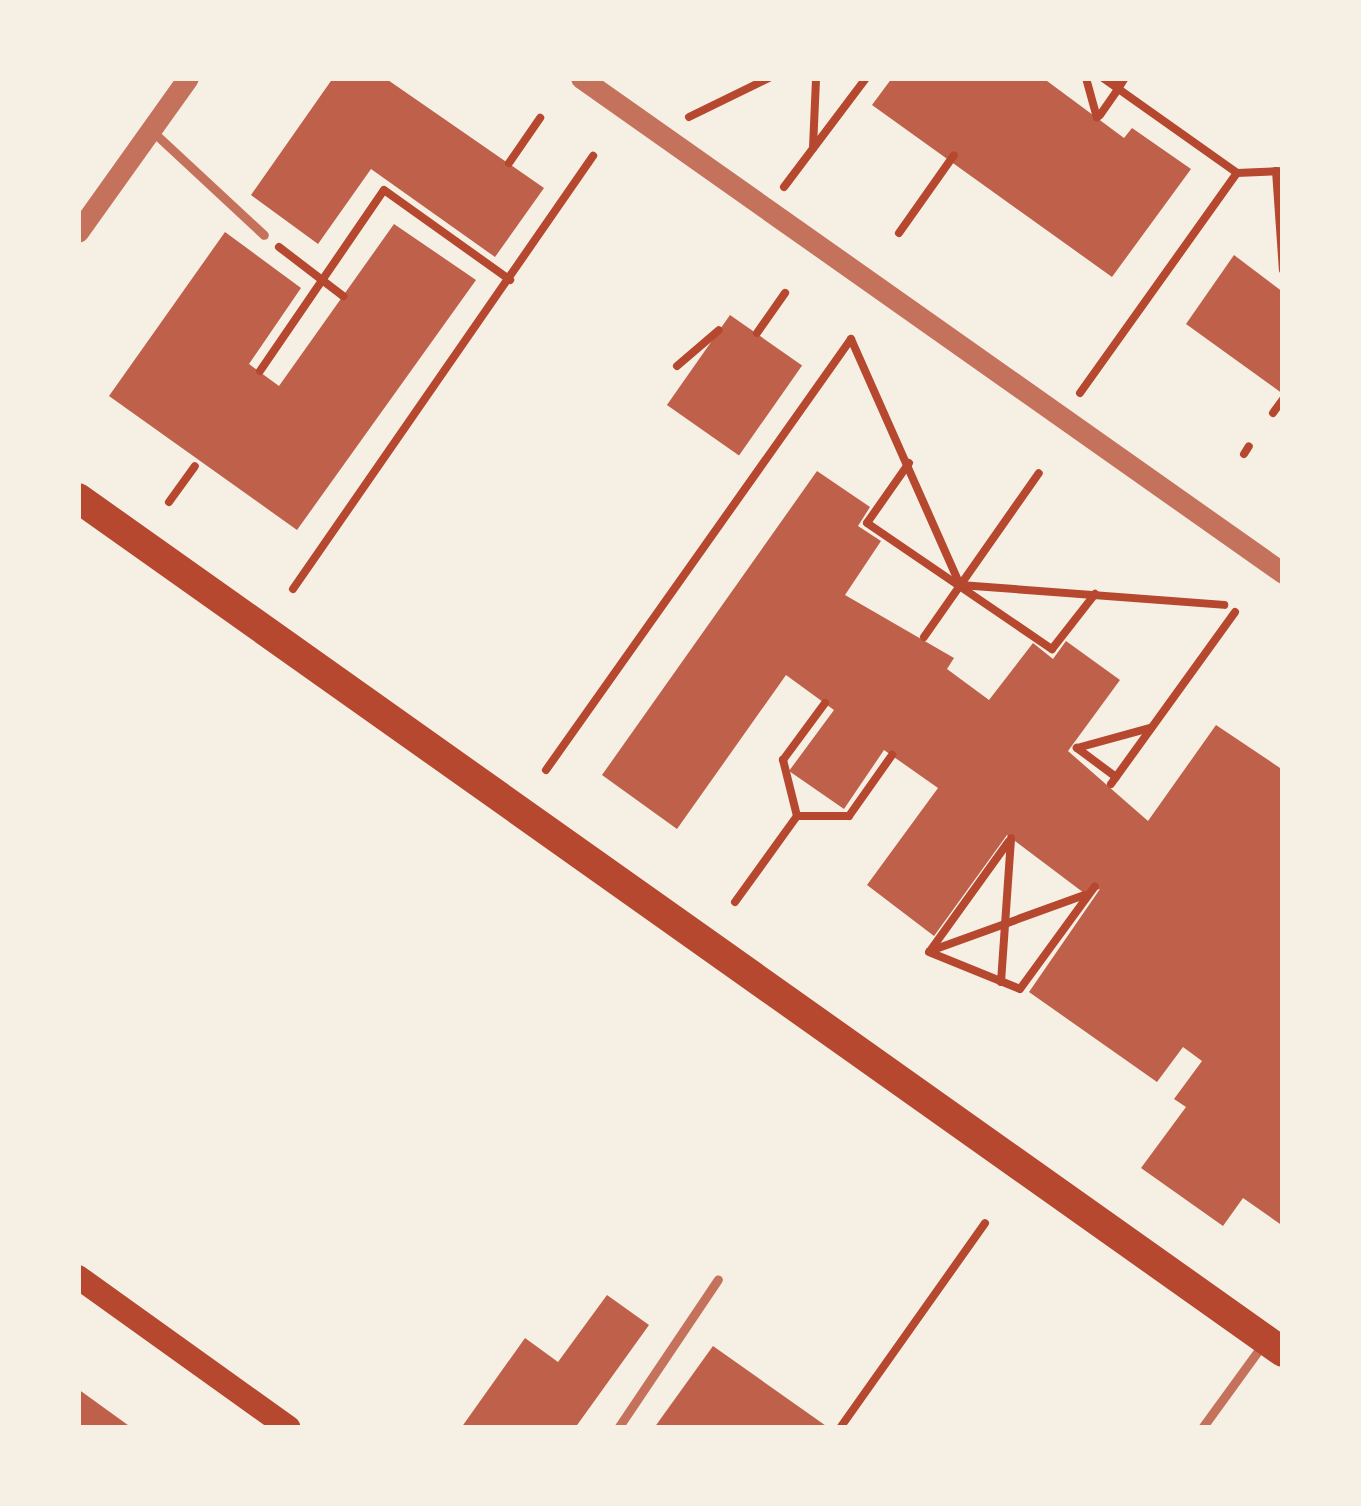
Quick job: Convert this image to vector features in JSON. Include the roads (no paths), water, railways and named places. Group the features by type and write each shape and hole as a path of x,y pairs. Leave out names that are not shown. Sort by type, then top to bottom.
{"main road":[{"path":"78,498 1275,1346"},
{"path":"78,1277 290,1428"}],"street":[{"path":"78,232 188,78"},
{"path":"580,78 1283,573"}],"lane":[{"path":"151,130 264,235"},
{"path":"617,1428 718,1279"},
{"path":"1202,1428 1275,1346"}]}
